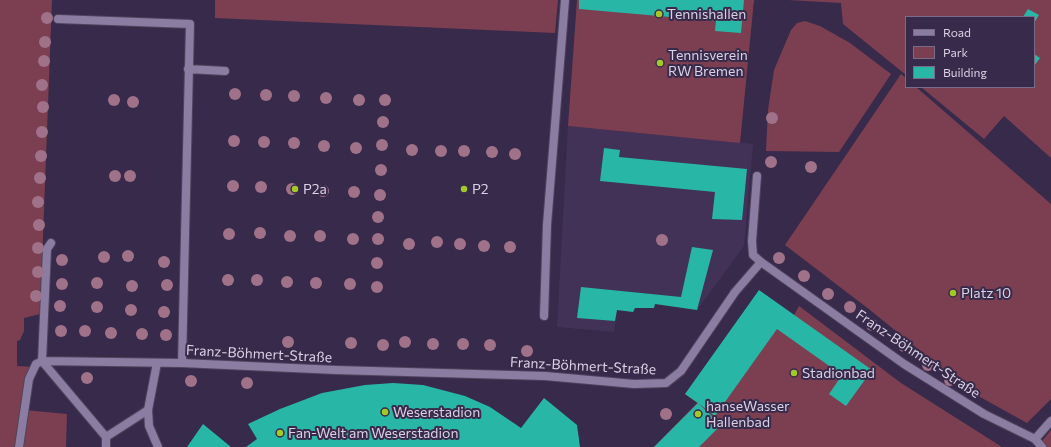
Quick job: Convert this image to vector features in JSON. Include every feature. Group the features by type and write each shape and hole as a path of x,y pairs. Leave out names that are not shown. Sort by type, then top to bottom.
{"street":[{"path":"544,316 547,225 565,0"},
{"path":"58,20 190,24 182,363"},
{"path":"188,70 225,71"},
{"path":"757,176 752,241 754,255 761,262"},
{"path":"51,243 47,249 42,361 106,437 106,447"},
{"name":"Franz-Böhmert-Straße","path":"42,361 182,363 336,370 546,376 634,384 666,384 681,371 735,292 761,262 904,364 984,414 1034,439 1042,447"},
{"path":"19,447 29,379 36,364 42,361"},
{"path":"156,363 148,410 149,426 158,447"},
{"path":"106,437 148,410"},
{"path":"1034,439 1051,421"}],"shaded area":[{"path":"568,126 753,144 744,246 697,310 656,304 654,308 635,308 633,312 617,310 614,332 557,327"}],"green space":[{"path":"0,0 52,0 40,314 24,318 24,331 20,340 17,341 17,366 34,367 24,410 67,414 66,447 0,447"},
{"path":"215,0 558,0 555,33 215,18"},
{"name":"Tennisverein RW Bremen","path":"577,0 754,0 740,143 568,126"},
{"path":"788,0 1051,0 1051,158 1004,116 984,139 922,88 1035,88 1035,16 905,16 905,74 843,24 841,3"},
{"path":"805,21 820,26 850,43 891,74 839,152 766,151 768,110 774,70 791,30 797,23"},
{"name":"Platz 10","path":"901,74 905,77 905,88 917,88 1051,204 1051,399 1027,423 971,392 870,310 785,245"},
{"name":"Stadionbad","path":"799,306 901,383 1002,447 654,447 697,403 685,394 794,315"},
{"path":"1051,430 1051,447 1038,447 1038,446"}],"building":[{"path":"579,0 744,0 741,33 715,31 716,21 579,9"},
{"path":"1028,9 1039,15 1035,21 1035,16 1024,16"},
{"path":"1035,55 1040,58 1035,65"},
{"path":"604,148 620,150 619,157 747,169 742,220 712,219 715,192 600,181"},
{"path":"692,247 713,250 697,310 655,304 654,308 635,308 633,312 617,310 615,321 577,318 581,287 681,297"},
{"path":"759,290 872,370 846,406 829,394 842,375 777,329 715,416 685,394"},
{"name":"Weserstadion","path":"393,383 423,385 465,396 490,407 521,428 544,398 577,425 580,447 246,447 257,439 248,424 280,409 322,393 365,385"},
{"name":"hanseWasser Hallenbad","path":"698,403 721,425 699,447 654,447"},
{"path":"203,424 231,447 187,447"}],"place":[{"name":"Tennishallen","path":"659,14"},
{"name":"Tennisverein RW Bremen","path":"660,63"},
{"name":"P2a","path":"295,189"},
{"name":"P2","path":"464,189"},
{"name":"Platz 10","path":"953,293"},
{"name":"Stadionbad","path":"794,373"},
{"name":"Weserstadion","path":"385,412"},
{"name":"hanseWasser Hallenbad","path":"698,414"},
{"name":"Fan-Welt am Weserstadion","path":"280,433"}]}
